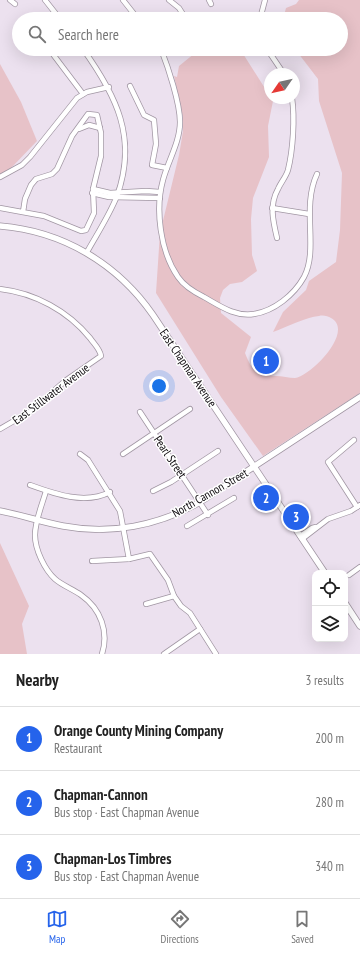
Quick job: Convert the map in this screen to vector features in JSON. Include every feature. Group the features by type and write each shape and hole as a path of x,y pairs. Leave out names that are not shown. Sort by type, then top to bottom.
{"main road":[{"name":"East Chapman Avenue","path":"0,226 39,232 64,241 87,252 118,275 147,306 323,570"},
{"name":"North Cannon Street","path":"0,511 79,529 125,528 163,520 200,502 360,397"},
{"path":"347,606 360,626"}],"street":[{"path":"10,0 14,4"},
{"path":"45,0 54,12"},
{"path":"123,0 132,12"},
{"path":"169,0 182,12"},
{"path":"262,12 265,0"},
{"path":"54,56 83,94"},
{"path":"87,252 116,197 124,161 124,140 117,106 109,87 88,56"},
{"path":"163,56 169,72 180,122 177,138 160,192 161,231 172,267 191,290 226,310 244,314 258,314 271,309 300,284 308,267 310,257 309,214 312,186 317,174"},
{"path":"272,56 280,68"},
{"path":"130,86 144,115 154,120 156,144 152,165 167,168"},
{"path":"0,177 22,165 30,157 73,102 83,94 109,87"},
{"path":"277,238 272,208 274,196 287,174 289,164 293,127 292,104"},
{"path":"0,208 55,220 84,231 94,213 92,191 100,163 100,128 97,115 88,114 72,136 57,170 52,174 36,179 31,185 25,199 23,212"},
{"path":"77,130 89,126 100,128"},
{"path":"92,191 110,193 146,191 160,192"},
{"path":"92,191 116,197 160,198"},
{"path":"272,208 309,214"},
{"name":"East Stillwater Avenue","path":"0,289 36,299 67,316 86,333 100,351 101,356 65,381 31,411 0,429"},
{"path":"123,454 190,409"},
{"name":"Pearl Street","path":"140,412 208,515"},
{"path":"301,537 334,516 351,511 359,506 328,462 354,440"},
{"path":"153,491 182,475 218,451"},
{"path":"80,454 88,460 110,492 120,511 125,528 129,559"},
{"path":"30,485 46,491 82,498 94,498 110,492"},
{"path":"46,491 37,520 35,536 37,546 49,572 61,584 83,596 100,618 106,634 102,654"},
{"path":"187,526 208,515 234,498"},
{"path":"92,561 129,559 150,554 168,580 174,596 181,606 190,613 216,654"},
{"path":"349,575 360,567"},
{"path":"146,604 174,596"},
{"path":"164,654 200,629"}],"shaded area":[{"path":"299,0 360,0 360,393 263,456 221,397 156,293 160,233 179,155 183,131 183,117 174,76 177,77 179,66 191,56 244,56 264,87 264,104 272,104 268,126 269,157 253,198 251,219 252,255 257,271 242,282 230,284 223,290 220,298 221,313 251,337 245,353 250,364 259,373 295,378 311,370 320,362 334,342 338,333 337,324 331,318 324,316 308,318 273,332 283,312 306,290 309,281 336,262 340,230 342,173 319,101 318,79 300,56 348,56 348,12 285,12 286,8 296,4"},
{"path":"0,64 21,102 37,141 0,177"},
{"path":"0,543 29,606 22,624 27,654 0,654"}],"place":[{"name":"Orange County Mining Company","path":"266,361"},
{"name":"Chapman-Cannon","path":"266,498"},
{"name":"Chapman-Los Timbres","path":"296,517"}]}
